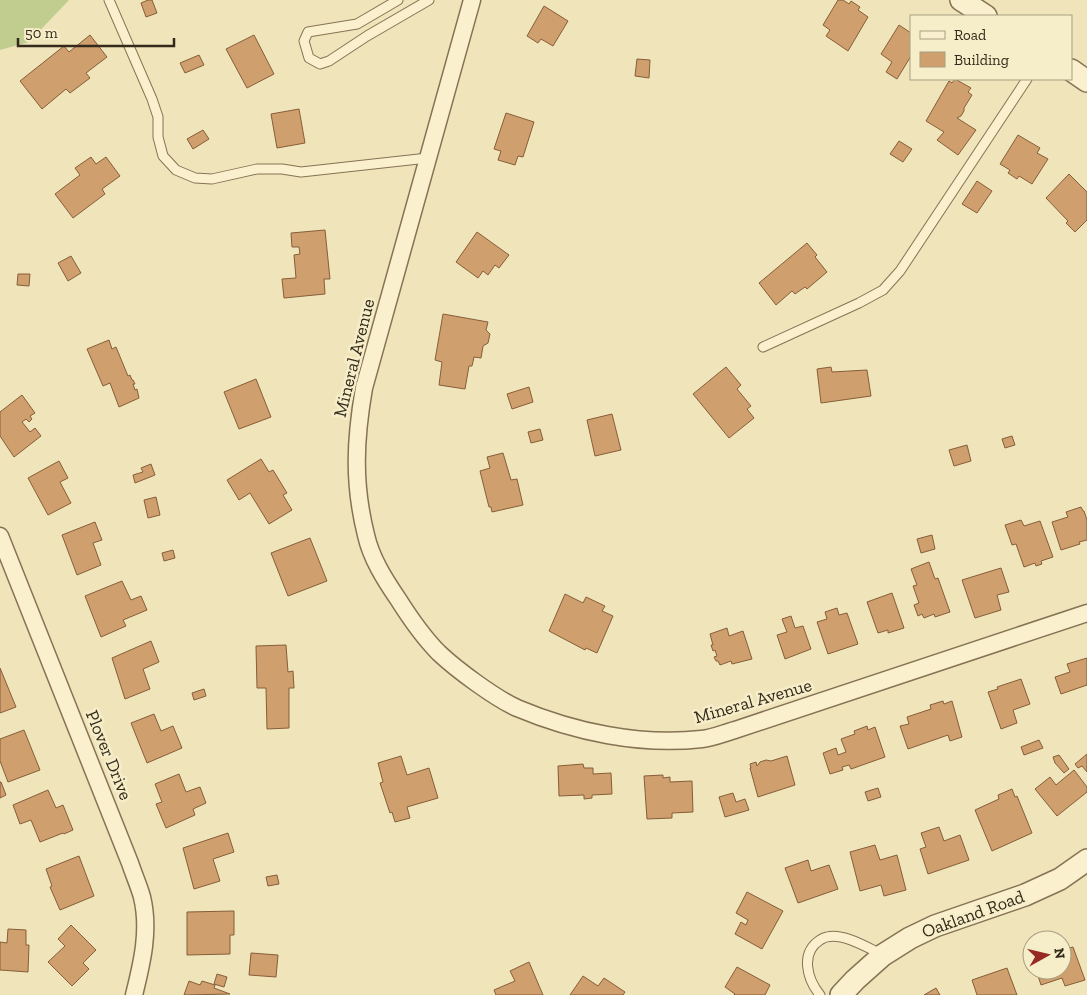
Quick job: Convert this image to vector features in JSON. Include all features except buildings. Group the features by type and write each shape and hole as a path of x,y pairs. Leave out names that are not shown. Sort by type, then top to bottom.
{"street":[{"name":"Mineral Avenue","path":"472,0 364,388 357,428 355,466 366,536 383,577 411,619 439,653 476,682 515,707 588,732 632,738 703,739 1087,613"},
{"path":"961,0 984,15"},
{"path":"1072,71 1087,81"},
{"name":"Plover Drive","path":"0,536 123,845 142,898 146,929 142,962 134,995"},
{"name":"Oakland Road","path":"841,995 883,955 910,938 935,926 1025,896 1060,879 1087,860"}],"lane":[{"path":"109,0 152,98 158,117 158,136 164,156 176,170 195,178 212,179 257,169 282,169 301,172 428,158"},
{"path":"398,0 357,24 308,32 304,41 309,58 320,64 329,60 429,0"},
{"path":"763,348 883,290 900,272 1026,80"},
{"path":"820,995 814,988 808,972 808,956 814,944 826,936 856,942 883,955"}],"green space":[{"path":"0,0 69,0 29,42 0,50"}]}
